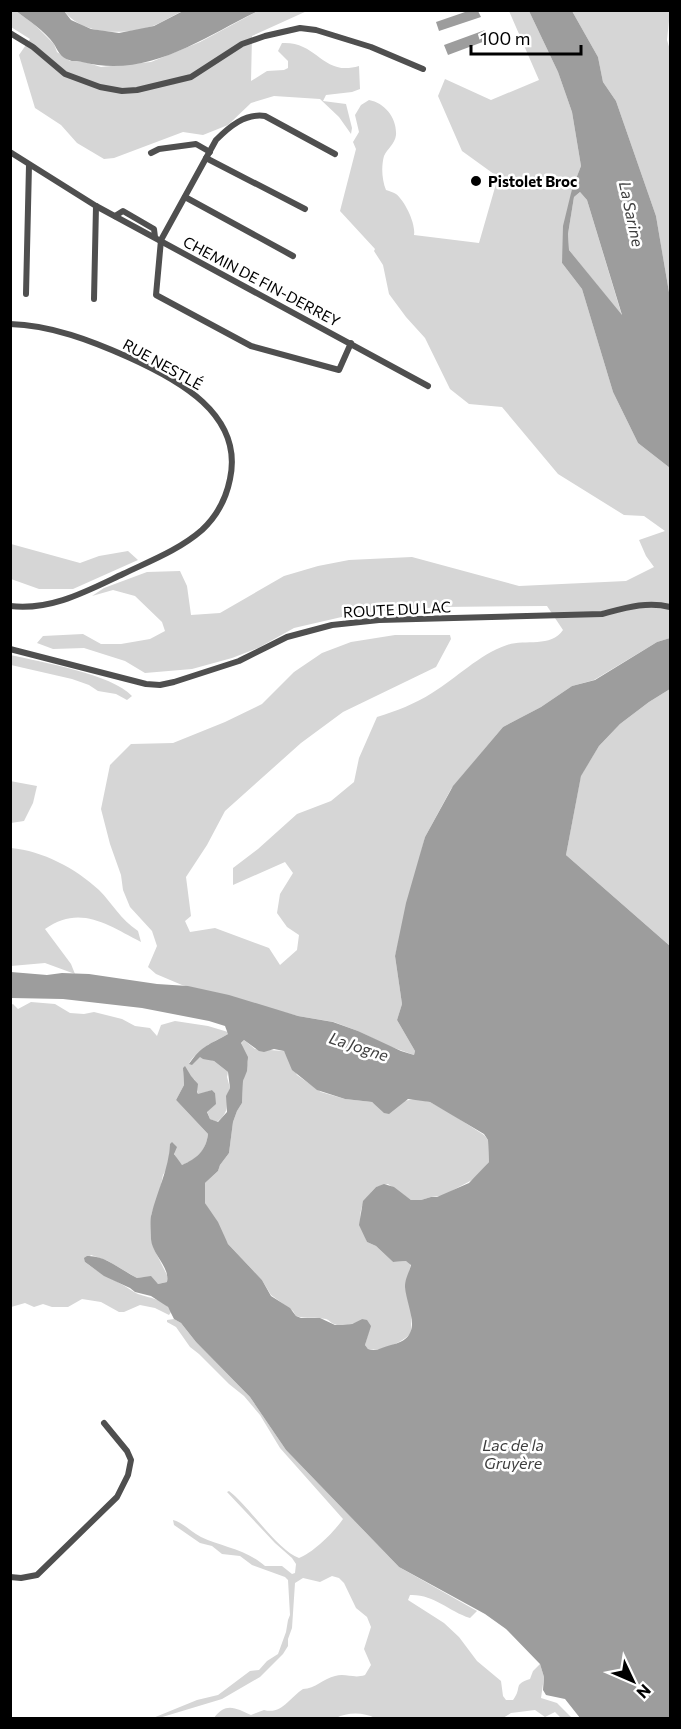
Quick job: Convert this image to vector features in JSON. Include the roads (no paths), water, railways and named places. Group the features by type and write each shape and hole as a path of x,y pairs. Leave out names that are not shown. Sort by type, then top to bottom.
{"street":[{"path":"10,33 33,47 65,74 100,87 122,91 137,90 191,77 242,44 300,28 316,30 371,47 423,69"},
{"path":"158,239 185,197 216,141 228,128 255,114 265,116 335,154"},
{"path":"151,153 159,149 194,144 208,155 305,209"},
{"name":"CHEMIN DE FIN-DERREY","path":"10,152 96,206 429,386"},
{"path":"26,294 29,165"},
{"path":"185,197 293,256"},
{"path":"94,299 96,206"},
{"name":"CHEMIN DE FIN-DERREY","path":"158,239 156,295 251,346 339,370 351,343"},
{"name":"RUE NESTLÉ","path":"10,324 54,331 90,341 142,363 183,386 202,400 217,416 225,432 232,460 232,473 224,500 211,520 189,540 69,598 43,606 10,606"},
{"name":"ROUTE DU LAC","path":"10,649 146,684 160,685 239,661 287,638 332,625 379,620 602,614 654,604 670,607"},
{"path":"10,1577 21,1578 37,1575 117,1497 128,1475 130,1460 128,1451 104,1423"}],"water":[{"path":"16,11 64,11 71,20 91,29 119,33 154,26 183,11 258,11 174,53 129,65 106,66 72,61 63,57 46,35"},
{"path":"468,11 478,11 481,17 439,31 436,22"},
{"name":"La Sarine","path":"529,11 572,11 598,57 603,82 616,101 656,216 670,298 670,468 638,443 613,392 582,289 562,263 563,226 572,189 581,166 572,112 558,72","holes":["580,192 587,200 622,315 569,250 568,234 574,197"]},
{"path":"485,30 488,40 448,55 444,45"},
{"name":"Lac de la Gruyère","path":"670,638 670,689 620,724 599,746 581,776 566,855 670,946 670,1718 580,1718 565,1699 546,1695 543,1690 544,1677 540,1664 506,1629 485,1614 399,1567 286,1450 250,1397 196,1342 181,1323 174,1319 168,1307 151,1296 135,1292 104,1276 85,1262 84,1258 87,1256 94,1256 137,1278 151,1276 158,1284 167,1282 164,1266 152,1245 151,1216 170,1144 172,1142 177,1147 174,1154 182,1165 200,1154 208,1134 176,1100 184,1085 183,1068 185,1066 198,1084 198,1094 212,1090 215,1093 216,1104 207,1112 210,1119 218,1122 227,1112 226,1096 230,1088 228,1072 214,1061 200,1057 192,1065 189,1064 202,1049 228,1034 225,1026 142,1008 63,999 11,998 11,972 47,975 89,974 188,986 229,995 298,1016 333,1022 414,1055 415,1051 397,1020 402,1004 395,956 406,903 425,837 453,786 503,727 541,707 572,686 595,680 657,642","holes":["244,1040 259,1051 274,1049 284,1051 292,1070 317,1090 345,1099 372,1102 384,1113 389,1114 408,1099 430,1102 484,1134 488,1140 489,1162 469,1183 437,1197 421,1200 411,1200 394,1187 384,1184 376,1187 363,1201 359,1225 367,1242 376,1246 393,1262 406,1261 411,1265 405,1287 412,1322 408,1336 402,1341 371,1350 365,1345 371,1326 367,1320 335,1325 320,1318 296,1316 290,1308 271,1296 262,1280 228,1244 218,1222 205,1203 205,1183 218,1171 229,1153 233,1122 242,1103 243,1081 247,1071 248,1057 241,1043"]}],"place":[{"name":"Pistolet Broc","path":"476,181"}],"water label":[{"name":"La Jogne","path":"359,1046"}]}
